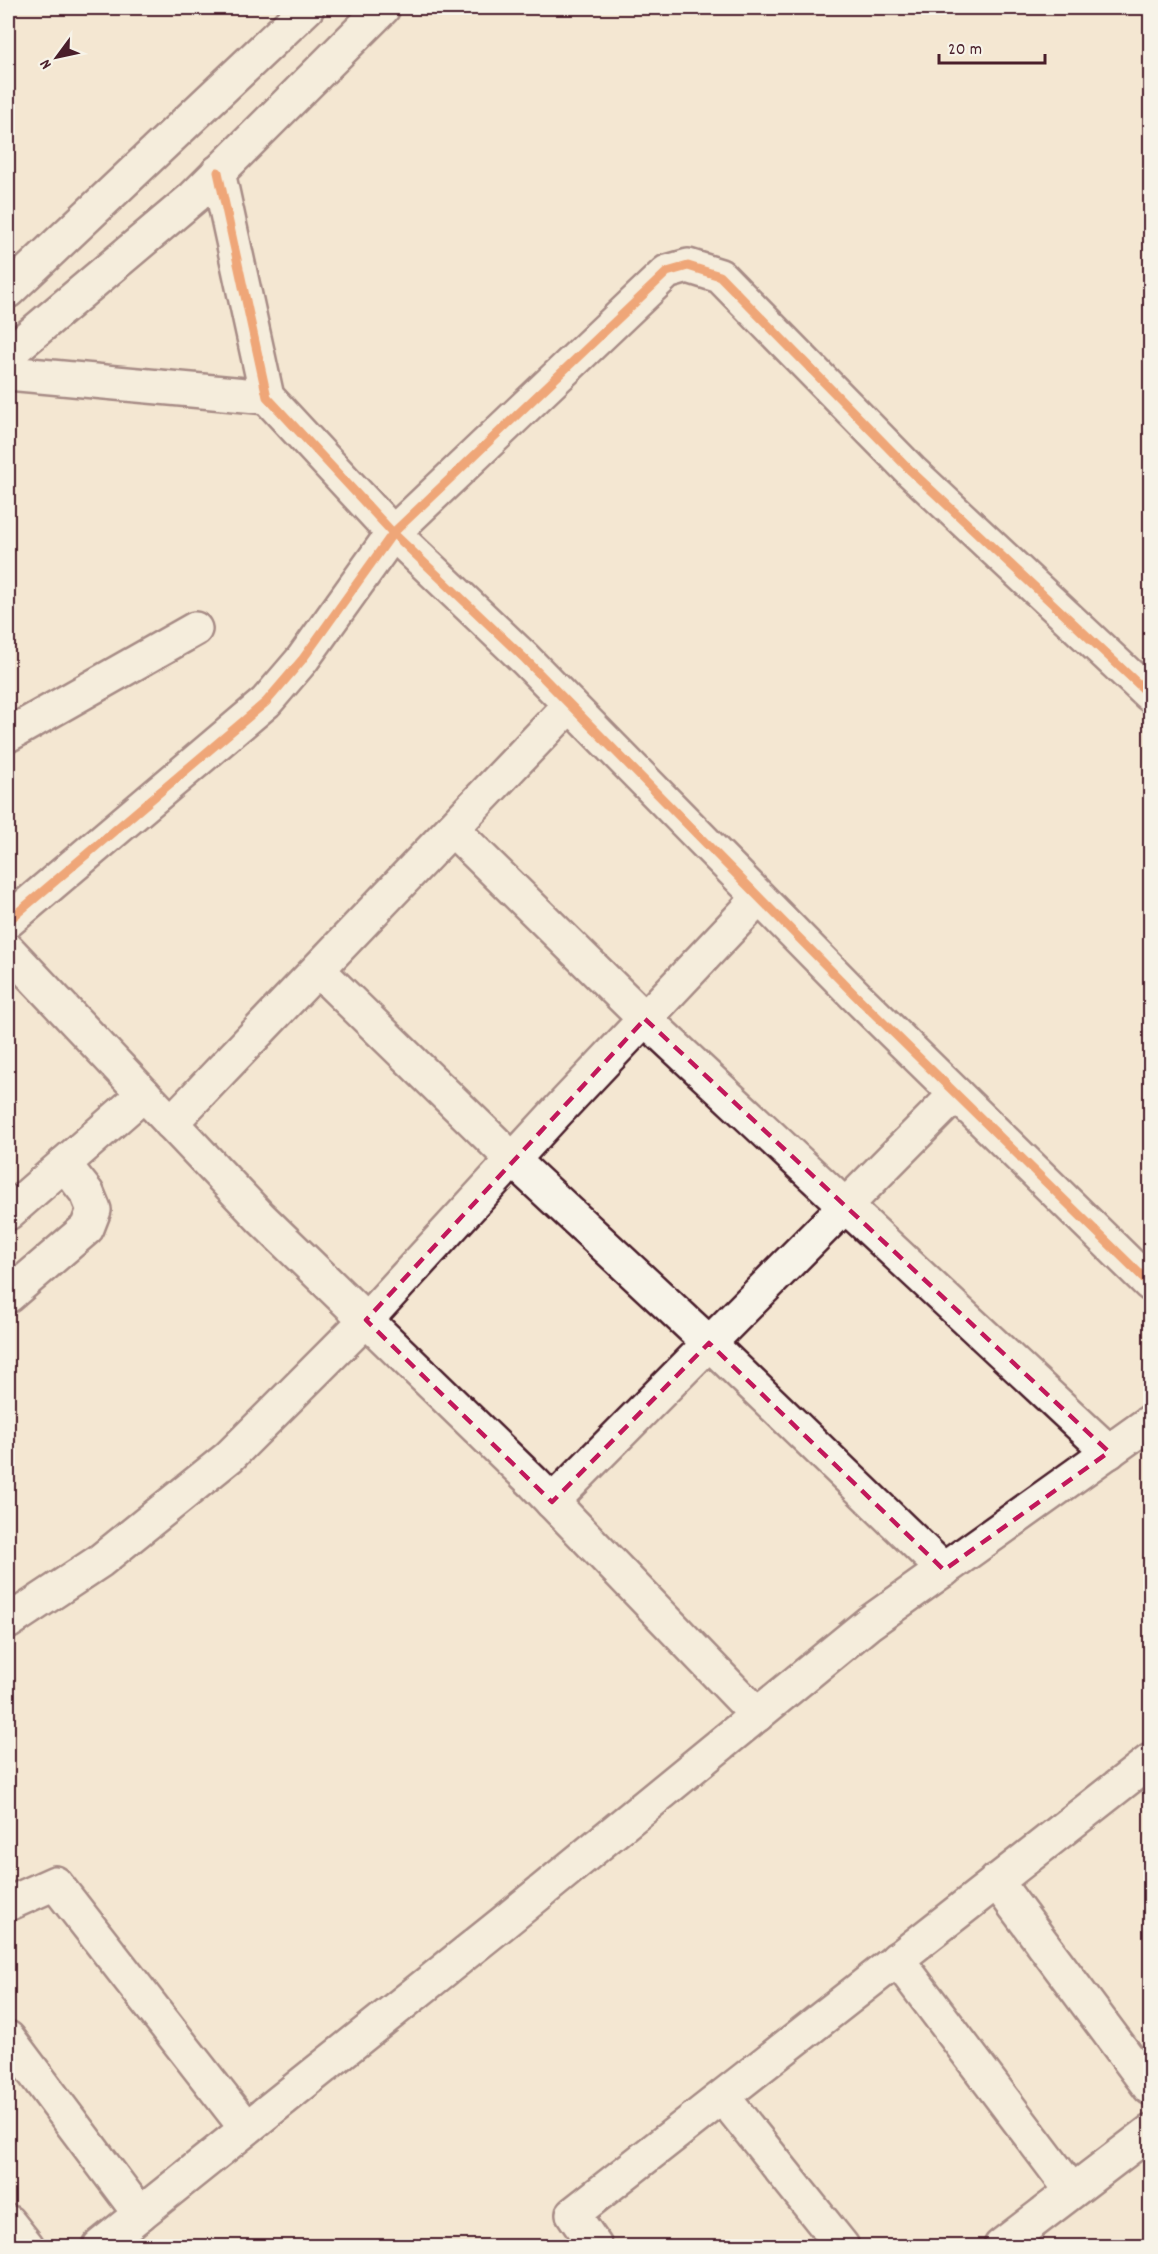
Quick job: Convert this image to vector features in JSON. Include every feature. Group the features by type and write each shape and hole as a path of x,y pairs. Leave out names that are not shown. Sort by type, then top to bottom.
{"street":[{"path":"8,291 307,8"},
{"path":"8,354 21,324 194,197 383,8"},
{"path":"218,172 267,397 393,533 570,705 759,898 1150,1284"},
{"path":"8,921 266,702 302,660 393,533 668,272 688,266 720,276 911,471 1150,695"},
{"path":"8,373 267,397"},
{"path":"8,735 195,629"},
{"path":"171,1123 570,705"},
{"path":"452,829 645,1019 1109,1452"},
{"path":"8,1622 100,1561 229,1457 366,1320 759,898"},
{"path":"8,950 260,1217 552,1502 757,1715"},
{"path":"318,970 513,1160 709,1343 944,1570"},
{"path":"8,1213 144,1094"},
{"path":"552,1502 956,1094"},
{"path":"8,1296 87,1228 94,1210 87,1193 64,1164"},
{"path":"100,2247 503,1923 870,1623 1150,1422"},
{"path":"595,2247 573,2214 1150,1761"},
{"path":"996,1881 1150,2088"},
{"path":"8,1904 55,1883 246,2128"},
{"path":"897,1959 1072,2191"},
{"path":"8,2038 140,2214"},
{"path":"723,2097 842,2247"},
{"path":"1001,2247 1150,2132"},
{"path":"8,2222 27,2247"}],"highlighted area":[{"path":"645,1019 1109,1452 944,1570 709,1343 552,1502 366,1320"}],"cycle path":[{"path":"218,172 267,397 393,533 525,659 855,995 1150,1284"},
{"path":"8,921 266,702 302,660 393,533 667,272 688,266 720,276 911,471 1150,695"}]}
